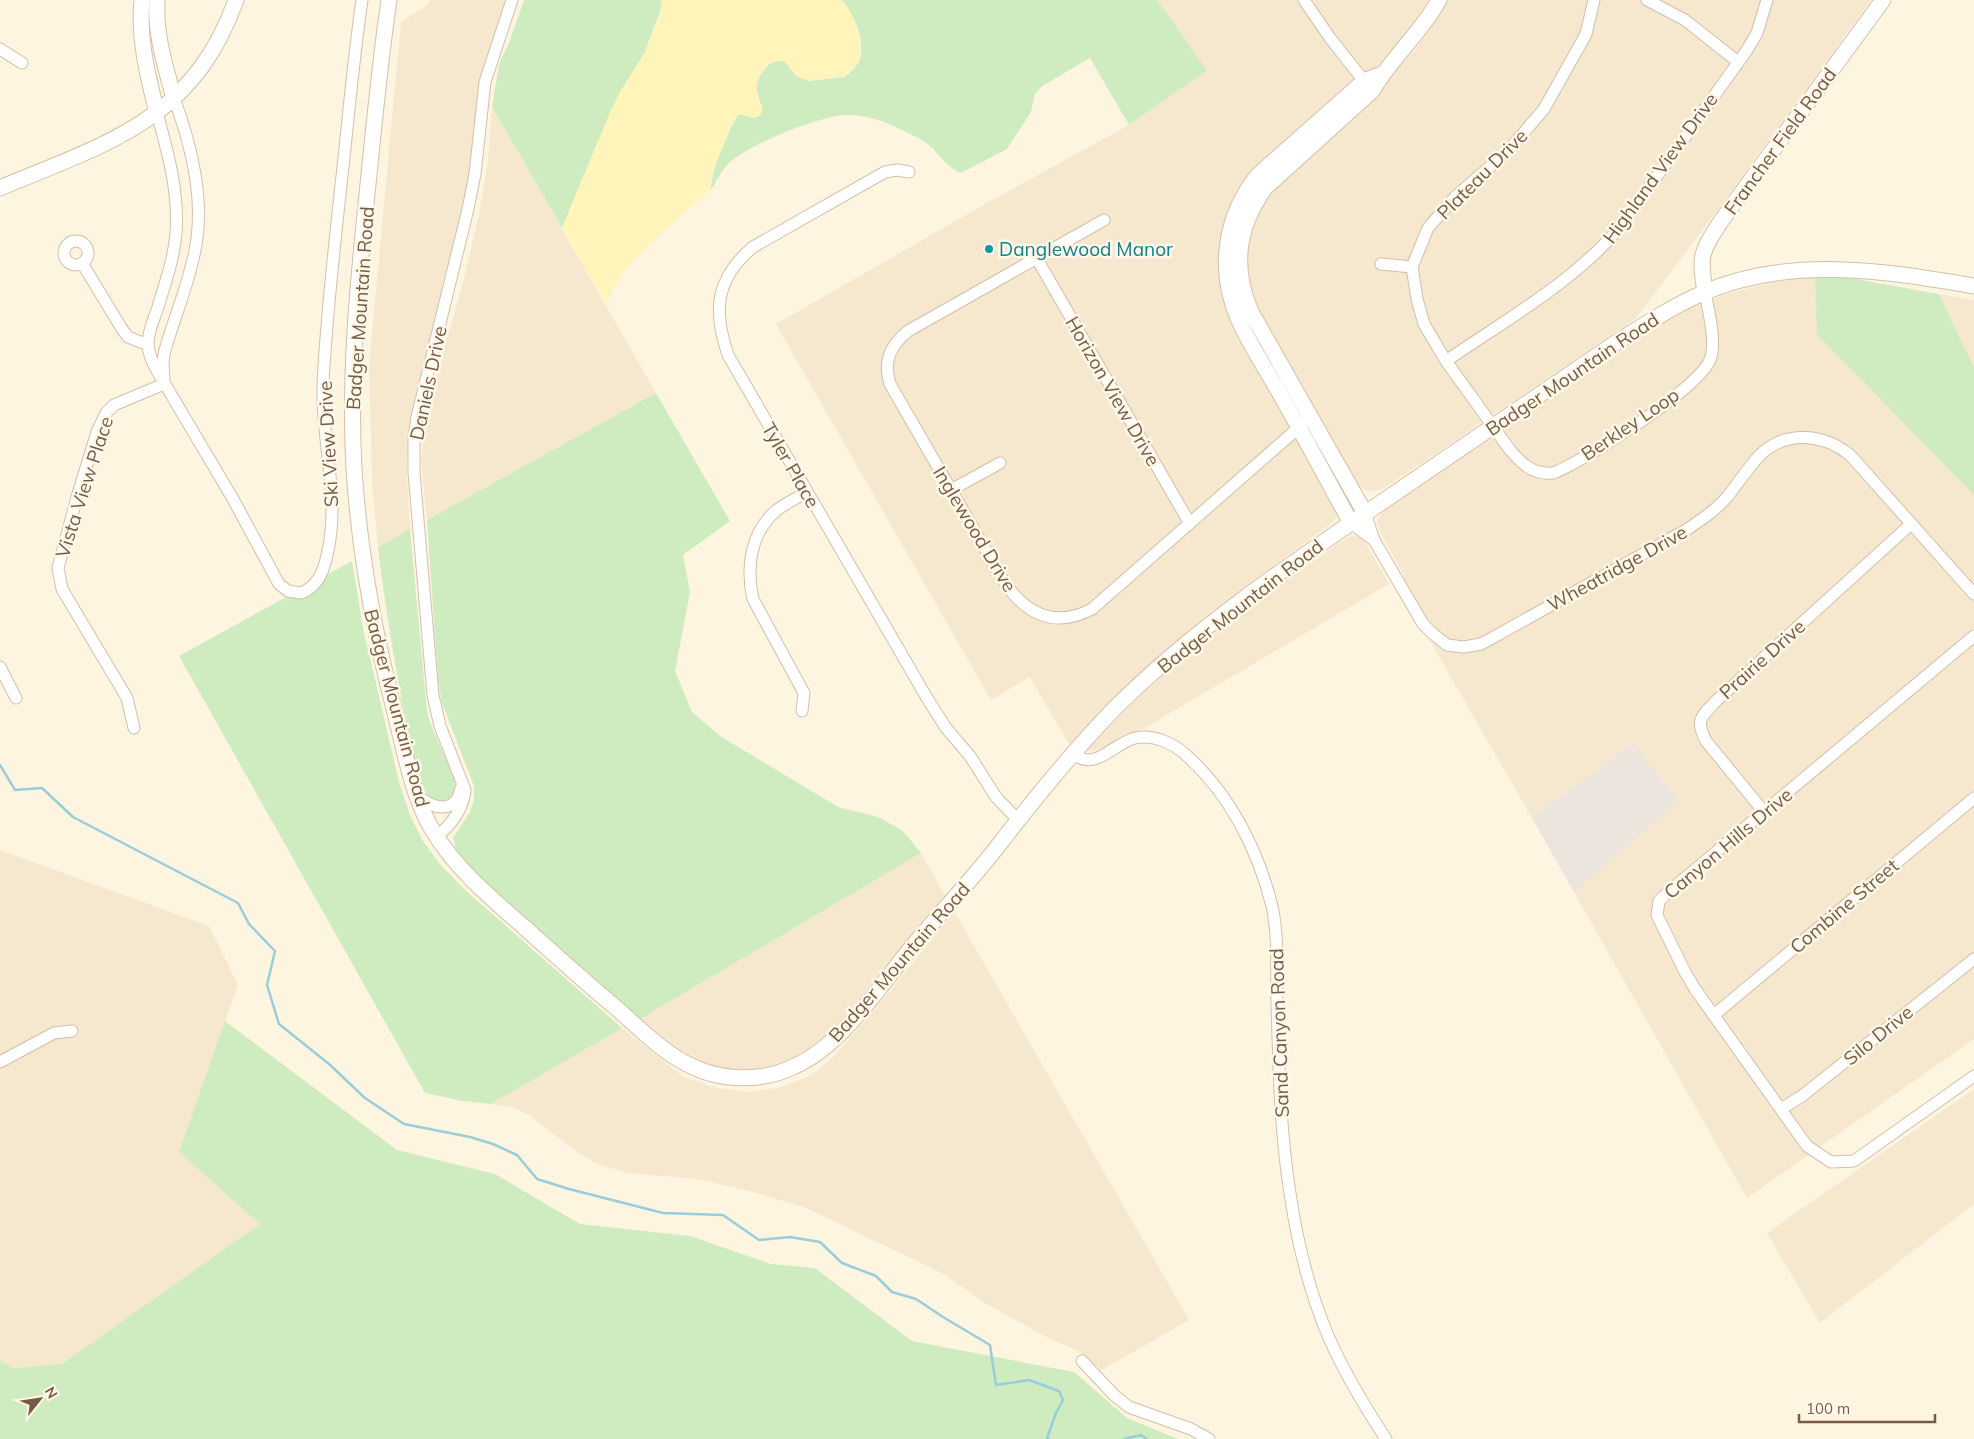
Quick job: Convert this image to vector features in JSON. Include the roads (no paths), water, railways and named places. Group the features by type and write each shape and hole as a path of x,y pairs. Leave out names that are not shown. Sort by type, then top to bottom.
{"main road":[{"path":"142,0 142,32 146,63 157,113"},
{"path":"157,0 157,28 160,48 174,98"},
{"path":"0,188 118,138 157,113 192,79 211,53 229,19 236,0"},
{"name":"Badger Mountain Road","path":"389,0 355,324 352,390 353,436 358,516 369,602 378,648 418,796 424,814 437,836 461,868 508,913 662,1047 683,1062 712,1074 737,1078 760,1077 783,1072 804,1062 838,1036 1074,754 1125,699 1206,627 1281,570 1611,346 1660,315 1705,292 1773,273 1812,270 1894,273 1974,286"},
{"path":"1351,523 1238,319 1227,280 1227,242 1238,205 1258,175 1382,74 1418,33 1440,0"},
{"name":"Francher Field Road","path":"1705,292 1701,260 1707,244 1721,221 1883,0"},
{"path":"1365,513 1262,332 1246,299 1241,284 1239,265 1241,243 1247,219 1265,188 1368,86"}],"street":[{"name":"Ski View Drive","path":"164,384 237,506 279,584 296,594 310,589 321,574 327,556 332,529 333,505 325,433 324,367 334,249 362,0"},
{"name":"Daniels Drive","path":"437,836 455,817 464,800 465,790 440,726 433,695 414,473 414,438 417,417 475,174 485,82 512,0"},
{"path":"1304,0 1330,38 1368,86"},
{"name":"Plateau Drive","path":"1412,267 1428,228 1455,197 1507,152 1544,108 1586,34 1594,0"},
{"path":"1647,0 1685,20 1738,62"},
{"name":"Highland View Drive","path":"1446,361 1569,276 1606,244 1622,225 1747,50 1757,32 1767,0"},
{"path":"0,48 22,63"},
{"path":"164,384 165,350 195,254 198,228 198,200 192,158 186,131 174,98"},
{"path":"157,113 171,166 175,191 176,233 172,262 150,332 148,345 152,360 164,384"},
{"name":"Tyler Place","path":"909,172 897,170 885,172 753,247 731,272 721,296 719,325 728,355 935,712 970,756 996,797 1018,820"},
{"name":"Inglewood Drive","path":"1104,220 908,331 897,340 890,352 886,372 890,384 1014,596 1024,606 1038,614 1052,617 1073,617 1092,609 1311,417"},
{"name":"Horizon View Drive","path":"1038,259 1189,522"},
{"path":"82,263 128,337 148,345"},
{"path":"1381,264 1412,267 1417,299 1424,324 1446,361 1493,427"},
{"name":"Berkley Loop","path":"1493,427 1519,461 1534,472 1546,474 1558,471 1626,432 1667,402 1700,375 1706,367 1711,358 1712,348 1705,292"},
{"name":"Vista View Place","path":"134,728 127,698 62,589 58,568 97,432 106,413 114,405 164,384"},
{"name":"Wheatridge Drive","path":"1365,513 1374,540 1423,624 1447,645 1472,646 1494,637 1686,530 1720,504 1762,453 1783,441 1807,437 1830,442 1850,455 1974,594"},
{"path":"951,490 1000,463"},
{"path":"802,711 804,693 753,600 749,582 749,569 754,547 766,522 776,511 807,492"},
{"name":"Wheatridge Drive","path":"1351,523 1374,540"},
{"name":"Prairie Drive","path":"1764,812 1706,740 1700,728 1702,717 1716,702 1911,524"},
{"name":"Canyon Hills Drive","path":"1974,636 1662,897 1657,908 1659,920 1685,972 1714,1015 1807,1146 1834,1164 1854,1161 1974,1076"},
{"path":"0,667 16,698"},
{"name":"Sand Canyon Road","path":"1074,754 1081,760 1090,760 1100,757 1129,740 1144,737 1168,743 1181,750 1207,776 1232,809 1246,835 1269,899 1275,926 1283,1140 1295,1222 1312,1288 1329,1338 1361,1400 1386,1439"},
{"name":"Daniels Drive","path":"418,796 432,806 442,808 448,805 461,792 461,780 458,770"},
{"name":"Combine Street","path":"1714,1015 1974,798"},
{"name":"Silo Drive","path":"1781,1110 1802,1096 1974,959"},
{"path":"0,1062 54,1033 72,1031"},
{"path":"1082,1362 1114,1396 1129,1407 1191,1429 1209,1439"}],"waterway":[{"path":"0,765 15,790 42,788 73,817 238,903 249,924 275,951 267,985 279,1024 329,1064 365,1098 404,1124 470,1137 493,1144 517,1155 537,1179 569,1189 663,1213 723,1215 759,1240 790,1237 820,1242 842,1263 876,1276 892,1292 916,1299 990,1345 996,1385 1029,1380 1059,1391 1063,1400 1047,1438 1049,1439"},
{"path":"1124,1439 1141,1435 1147,1439"}],"place":[{"name":"Danglewood Manor","path":"989,249"}]}
